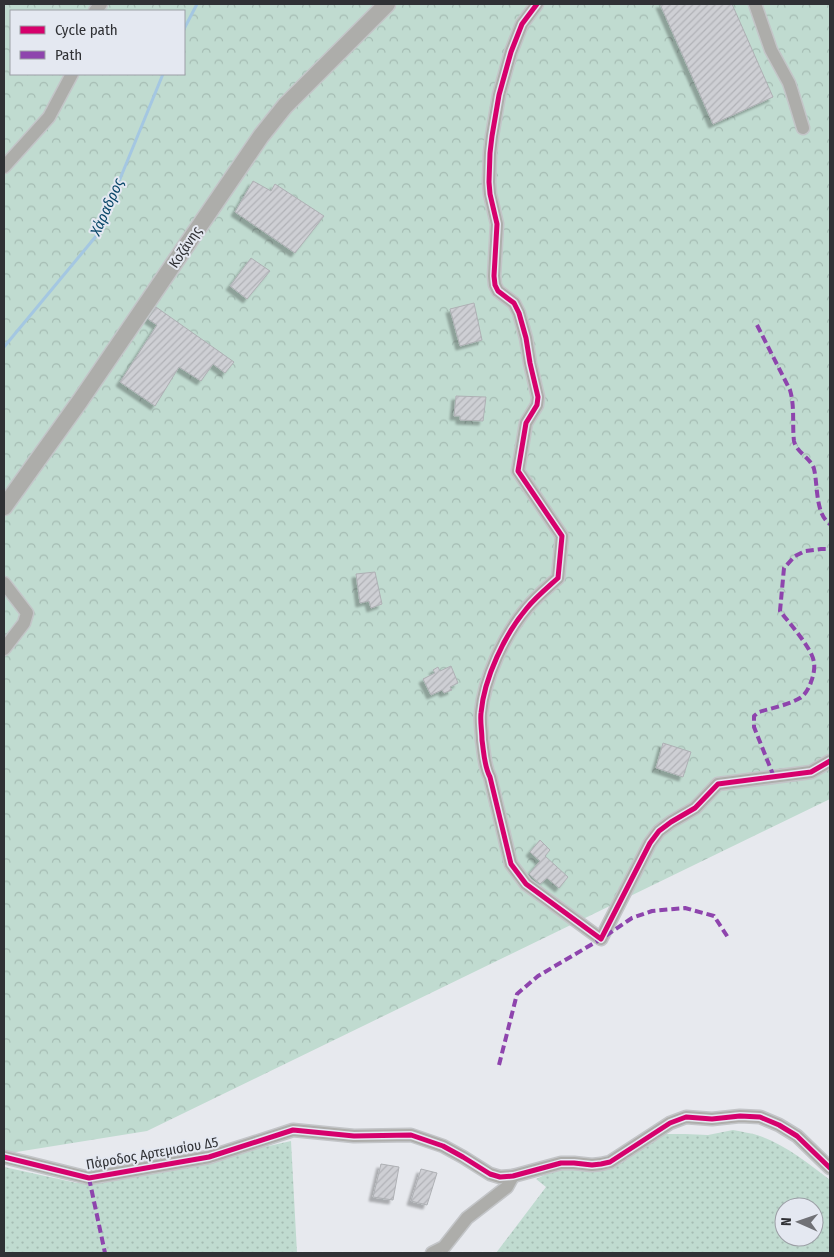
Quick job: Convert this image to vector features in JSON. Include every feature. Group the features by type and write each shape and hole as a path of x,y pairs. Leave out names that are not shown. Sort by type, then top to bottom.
{"street":[{"name":"Κοζάνης","path":"4,507 80,401 261,136 285,106 387,4"},
{"path":"537,4 519,31 506,65 494,121 489,162 490,194 496,224 494,282 498,291 514,304 519,313 538,397 537,404 526,423 518,472 562,536 558,578 527,608 504,644 486,688 482,708 481,720 486,769 490,778 511,864 526,884 601,939 650,843 660,831 694,808 718,784 812,772 830,761"},
{"path":"755,4 771,50 792,92 803,128"},
{"path":"4,167 49,117 71,75"},
{"path":"4,583 27,613 24,623 4,649"},
{"name":"Πάροδος Αρτεμισίου Δ5","path":"4,1157 88,1178 209,1157 293,1130 354,1136 411,1134 442,1146 490,1174 500,1177 513,1176 561,1163 574,1162 592,1165 610,1162 670,1123 686,1117 712,1119 740,1116 760,1117 779,1125 797,1136 830,1168"},
{"path":"432,1253 444,1247 466,1218 507,1187 513,1176"}],"green space":[{"path":"4,4 830,4 830,799 147,1131 4,1154"},
{"path":"733,1130 760,1136 788,1150 830,1180 830,1253 496,1253 546,1187 536,1179 555,1170 588,1170 662,1134 708,1135"},
{"path":"291,1141 297,1253 4,1253 4,1167 77,1183 102,1183"}],"building":[{"path":"660,4 732,4 773,97 713,124"},
{"path":"253,181 271,191 275,184 324,216 295,253 235,212"},
{"path":"251,258 270,271 247,299 230,286"},
{"path":"474,303 482,340 460,346 450,309"},
{"path":"156,307 234,362 225,373 213,364 201,381 179,367 155,406 120,382 157,325 148,319"},
{"path":"456,396 486,397 483,421 460,420 460,416 454,416"},
{"path":"375,572 382,604 371,608 369,601 360,603 356,574"},
{"path":"451,666 458,683 450,687 452,690 444,693 442,690 431,695 423,679 435,673 433,670 438,667 440,671"},
{"path":"663,743 691,752 683,777 656,768"},
{"path":"540,840 550,850 545,856 568,877 559,888 547,878 540,884 529,874 540,861 530,852"},
{"path":"381,1164 399,1167 393,1200 373,1197"},
{"path":"421,1169 437,1173 427,1205 411,1201"}],"waterway":[{"name":"Χάραδρος","path":"185,27 197,4"},
{"name":"Χάραδρος","path":"4,347 97,235 163,75"}],"marked path":[{"path":"757,325 790,390 795,445 814,469 819,506 825,519 830,524"},
{"path":"774,777 754,727 754,716 759,712 802,697 810,684 814,668 813,657 810,651 780,611 784,568 795,556 805,551 830,549"},
{"path":"499,1065 517,994 538,976 601,939 632,918 652,911 685,908 714,916 729,939"},
{"path":"89,1178 105,1253"}],"cycle path":[{"path":"537,4 522,24 511,52 499,95 490,153 489,182 497,224 495,285 498,291 514,303 519,313 538,397 537,405 526,423 518,471 562,536 558,578 530,604 511,630 491,671 483,700 481,720 484,759 511,864 526,884 601,939 650,843 659,831 695,808 718,784 811,772 830,761"},
{"path":"4,1157 89,1178 209,1157 293,1130 354,1136 411,1135 443,1146 490,1174 500,1177 513,1176 561,1163 592,1165 610,1162 670,1123 686,1117 712,1119 740,1116 760,1117 779,1125 797,1136 830,1168"}]}
